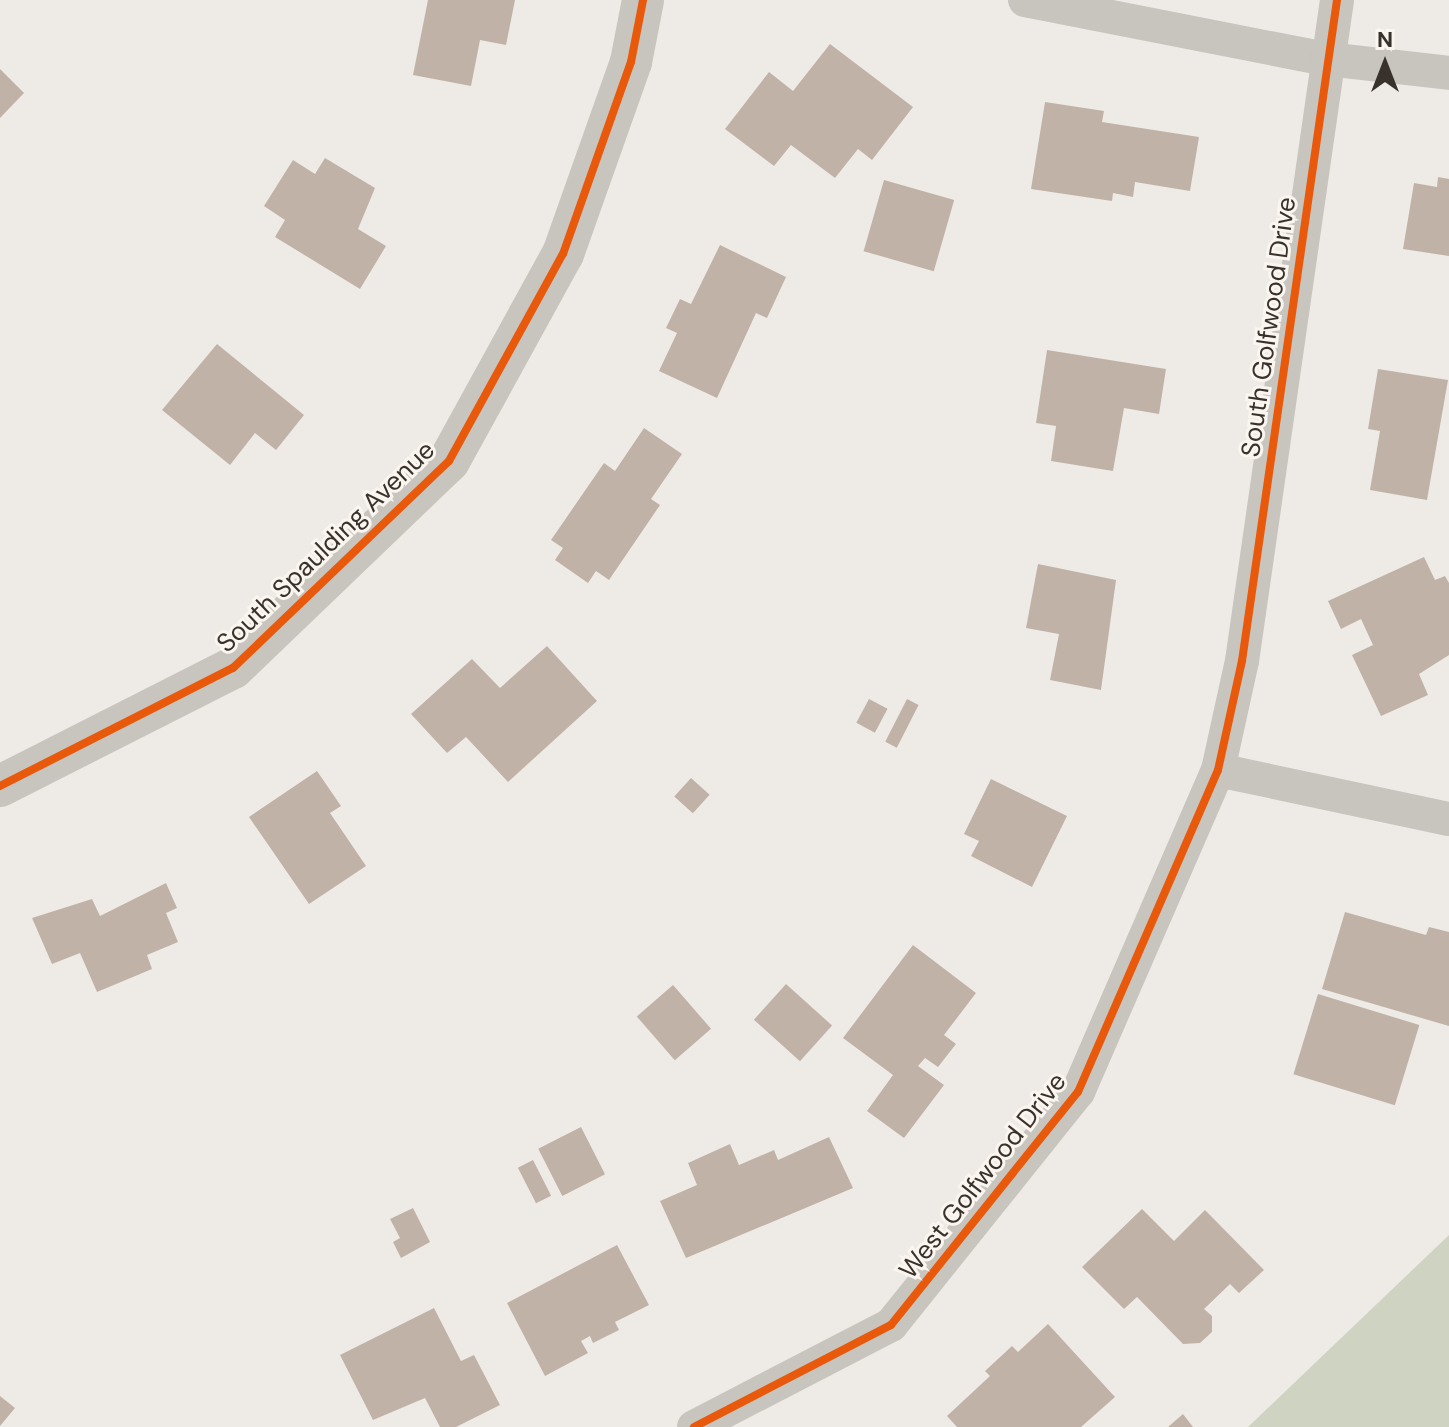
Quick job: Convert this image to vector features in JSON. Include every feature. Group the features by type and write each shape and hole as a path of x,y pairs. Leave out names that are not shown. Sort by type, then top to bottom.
{"street":[{"name":"South Spaulding Avenue","path":"0,786 233,668 449,461 563,254 631,62 643,0"},
{"path":"1025,0 1327,59 1449,73"},
{"name":"South Golfwood Drive","path":"1242,661 1337,0"},
{"name":"West Golfwood Drive","path":"694,1427 891,1325 1078,1092 1218,770 1242,661"},
{"path":"1218,770 1449,819"}],"green space":[{"path":"1449,1235 1449,1427 1248,1427"}],"building":[{"path":"428,0 515,0 506,45 480,40 471,86 413,75"},
{"path":"830,44 913,107 872,160 858,149 835,178 791,145 774,166 725,129 769,72 793,91"},
{"path":"0,69 24,93 0,118"},
{"path":"1045,102 1104,111 1102,122 1199,137 1190,191 1135,182 1133,197 1113,193 1112,201 1031,189"},
{"path":"325,158 375,188 358,229 386,246 360,289 275,237 285,220 264,206 293,160 315,174"},
{"path":"1438,177 1449,179 1449,256 1403,249 1414,183 1437,187"},
{"path":"884,180 954,200 934,271 864,251"},
{"path":"720,245 786,277 767,318 756,313 717,398 659,371 677,333 666,328 680,299 691,304"},
{"path":"217,344 304,415 276,450 255,433 230,465 162,410"},
{"path":"1047,350 1166,369 1159,414 1124,408 1113,471 1051,461 1056,426 1036,423"},
{"path":"1378,369 1448,380 1427,500 1370,490 1380,431 1368,429"},
{"path":"644,428 682,454 651,499 660,505 609,580 596,571 588,583 555,560 563,548 551,540 604,463 615,471"},
{"path":"1424,557 1435,580 1445,576 1449,583 1449,655 1419,674 1428,695 1381,716 1352,655 1373,645 1361,619 1341,629 1328,601"},
{"path":"1038,564 1116,580 1101,690 1050,680 1059,634 1026,628"},
{"path":"547,646 597,701 508,782 466,737 447,753 411,714 472,659 500,688"},
{"path":"869,699 888,709 875,733 856,723"},
{"path":"907,699 919,705 897,748 885,742"},
{"path":"317,771 341,806 330,813 366,866 309,904 249,817"},
{"path":"691,778 710,795 693,813 674,797"},
{"path":"991,779 1067,816 1032,887 971,856 979,841 964,834"},
{"path":"166,883 177,908 166,913 178,942 147,955 152,969 97,992 80,953 52,964 32,918 92,899 100,916"},
{"path":"1345,912 1426,935 1429,927 1449,932 1449,1026 1322,989"},
{"path":"913,945 976,993 944,1035 956,1044 938,1067 925,1058 918,1066 944,1085 904,1138 867,1111 893,1075 843,1038"},
{"path":"786,984 832,1025 800,1061 754,1020"},
{"path":"673,985 711,1029 675,1060 637,1016"},
{"path":"1318,994 1419,1025 1395,1105 1293,1074"},
{"path":"581,1127 605,1174 562,1196 538,1149"},
{"path":"829,1137 853,1188 686,1258 660,1201 697,1185 688,1163 730,1144 739,1165 774,1150 778,1160"},
{"path":"533,1160 551,1196 536,1203 518,1168"},
{"path":"413,1208 430,1242 401,1258 393,1242 400,1238 390,1219"},
{"path":"1142,1209 1174,1241 1205,1210 1264,1270 1239,1293 1230,1284 1204,1309 1212,1316 1212,1332 1200,1343 1183,1344 1137,1297 1124,1309 1082,1267"},
{"path":"617,1245 649,1305 615,1322 619,1330 593,1343 590,1336 581,1341 588,1353 545,1376 507,1303"},
{"path":"434,1308 461,1361 474,1355 500,1405 456,1427 440,1427 425,1398 373,1420 340,1355"},
{"path":"1048,1324 1115,1397 1081,1427 957,1427 947,1416 990,1376 985,1371 1012,1346 1018,1352"},
{"path":"0,1396 15,1408 0,1426"},
{"path":"1183,1414 1193,1427 1168,1427"}],"cycle path":[{"path":"0,786 233,668 449,461 563,254 631,62 643,0"},
{"path":"694,1427 891,1325 1078,1092 1218,770 1242,661 1337,0"}]}
